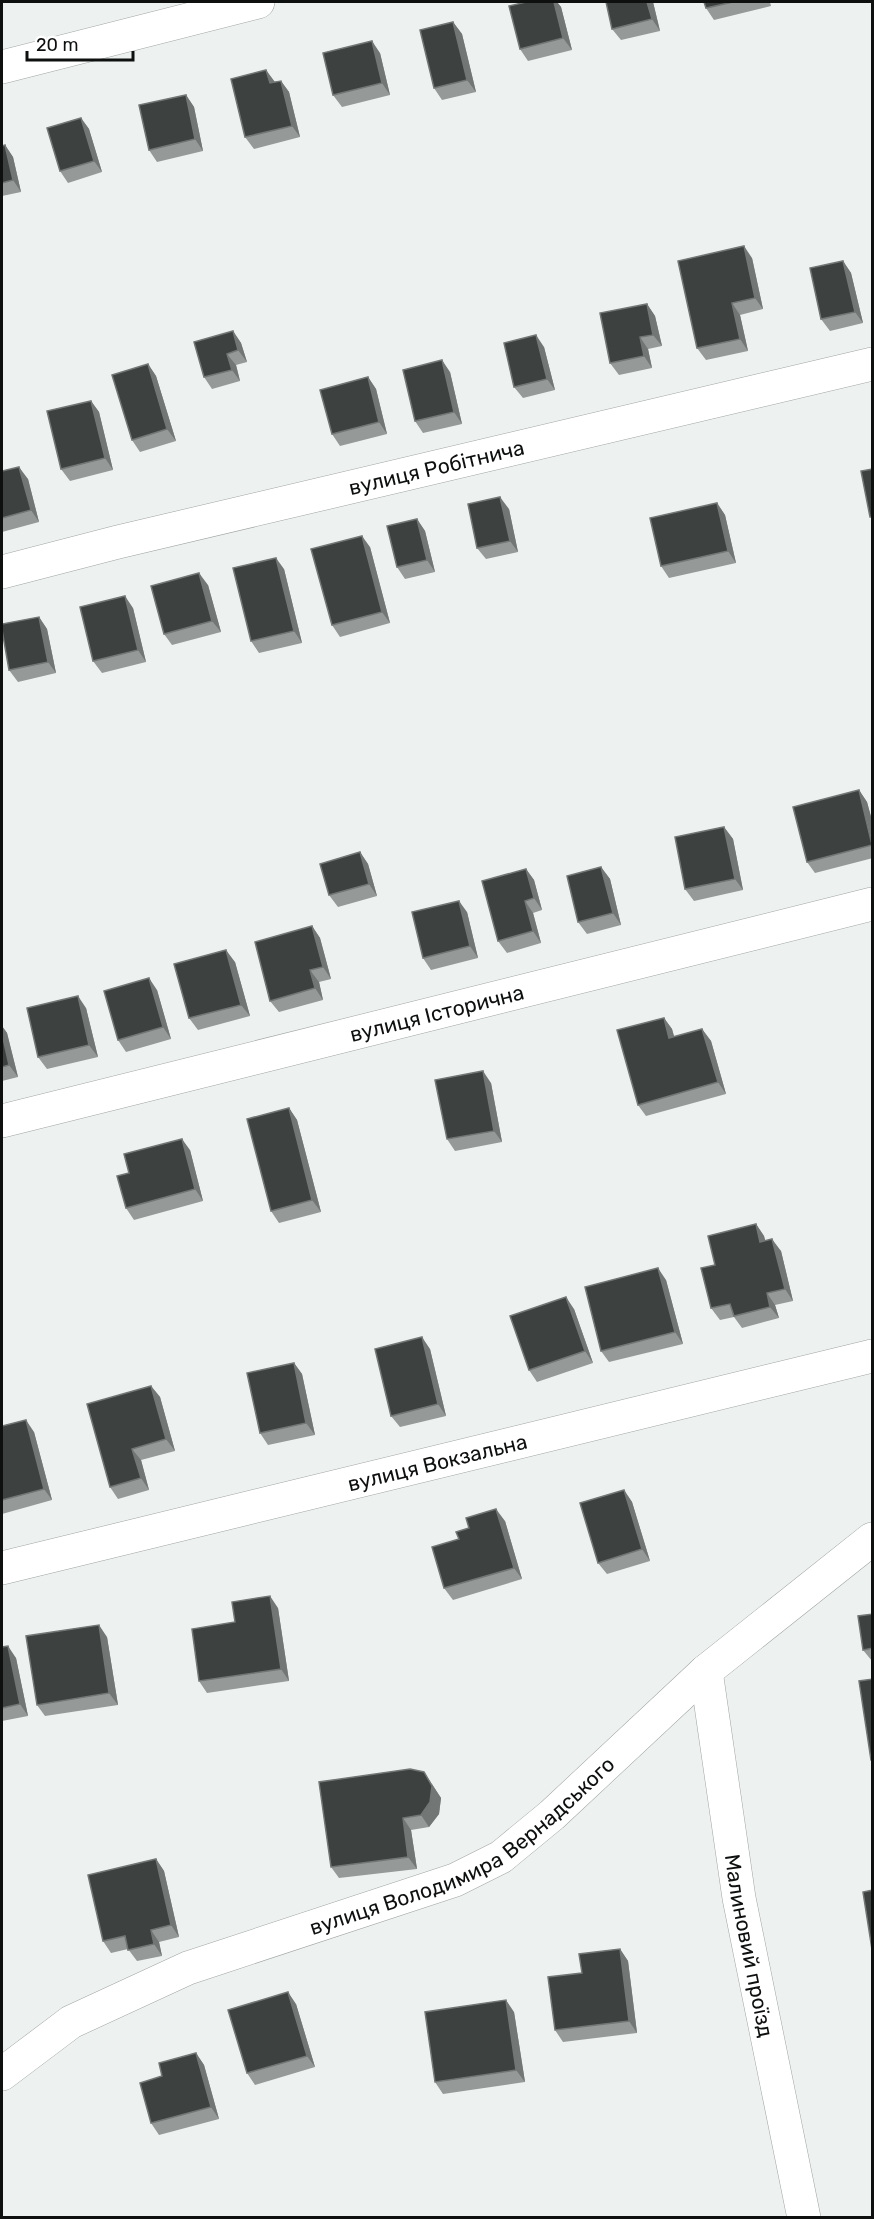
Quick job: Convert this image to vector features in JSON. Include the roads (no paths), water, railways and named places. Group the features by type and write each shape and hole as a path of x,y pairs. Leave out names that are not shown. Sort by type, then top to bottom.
{"street":[{"path":"2,67 258,2"},
{"name":"вулиця Робітнича","path":"2,572 118,542 873,364"},
{"name":"вулиця Історична","path":"2,1121 873,904"},
{"name":"вулиця Вокзальна","path":"2,1568 873,1356"},
{"name":"вулиця Володимира Вернадського","path":"2,2074 71,2022 188,1968 455,1880 501,1857 552,1815 706,1671 873,1539"},
{"name":"Малиновий проїзд","path":"706,1671 739,1898 804,2217"}]}
